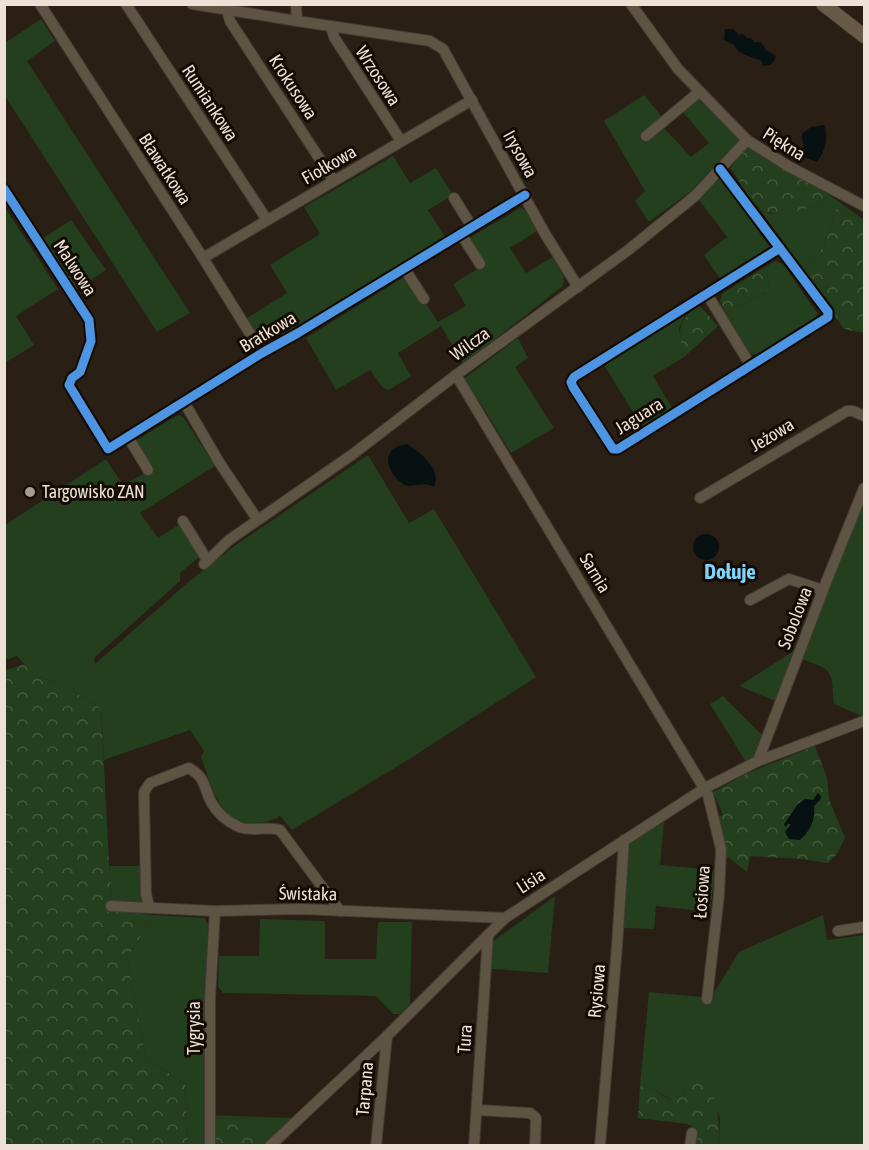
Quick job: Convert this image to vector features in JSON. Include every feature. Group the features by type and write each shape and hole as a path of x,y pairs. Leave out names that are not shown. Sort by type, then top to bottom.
{"main road":[{"path":"823,4 864,36"}],"street":[{"name":"Bławatkowa","path":"40,4 262,353"},
{"name":"Rumiankowa","path":"126,4 267,220"},
{"path":"192,4 331,26"},
{"path":"296,4 297,21"},
{"name":"Piękna","path":"631,4 661,48 699,92 747,140 788,166 864,206"},
{"name":"Krokusowa","path":"227,10 230,21 334,181"},
{"name":"Irysowa","path":"331,26 430,40 443,49 544,232 578,287"},
{"name":"Wrzosowa","path":"331,26 334,37 401,141"},
{"path":"646,136 699,92"},
{"name":"Fiołkowa","path":"203,258 472,100"},
{"name":"Wilcza","path":"183,521 205,562 257,519 353,454 456,375 578,287 695,196 747,140"},
{"name":"Jaguara","path":"720,169 780,248 828,312 828,317 618,449 613,449 573,387 571,382 574,377 780,248"},
{"name":"Malwowa","path":"4,189 89,320 91,342 80,372"},
{"name":"Bratkowa","path":"80,372 72,378 69,385 108,449 262,353 525,195"},
{"path":"454,198 472,226"},
{"path":"461,234 480,264"},
{"path":"404,268 424,299"},
{"path":"707,294 751,366"},
{"name":"Sarnia","path":"456,375 705,788"},
{"path":"184,402 219,462 257,519"},
{"name":"Jeżowa","path":"700,498 848,411 864,416"},
{"path":"128,437 148,470"},
{"name":"Sobolowa","path":"758,761 864,488"},
{"path":"750,600 789,579 823,590"},
{"name":"Lisia","path":"270,1146 387,1036 505,918 705,788 758,761 864,721"},
{"path":"149,906 146,894 144,792 150,783 189,768 200,775 212,804 223,817 241,828 268,827 280,830 340,911"},
{"name":"Łosiowa","path":"705,788 721,849 719,895 707,999"},
{"name":"Rysiowa","path":"600,1146 624,840"},
{"name":"Świstaka","path":"111,906 149,906 215,911 302,909 505,918"},
{"name":"Tygrysia","path":"210,1146 210,998 215,911"},
{"path":"838,931 864,927"},
{"name":"Tura","path":"474,1146 488,935"},
{"name":"Tarpana","path":"376,1146 387,1036"},
{"path":"477,1110 530,1113 536,1118 535,1146"},
{"path":"690,1146 692,1133"}],"green space":[{"path":"41,19 55,41 27,61 190,313 157,332 5,96 5,43"},
{"path":"644,95 662,117 647,131 653,137 664,128 691,157 709,143 682,111 698,99 740,140 691,191 649,222 635,201 645,191 604,121"},
{"path":"746,145 828,194 823,203 790,213 772,213 758,207 731,168"},
{"path":"393,156 410,183 436,168 453,195 428,210 445,237 268,344 262,342 247,318 287,293 270,265 320,234 304,207"},
{"path":"720,178 770,247 720,279 704,255 727,237 699,200"},
{"path":"828,194 864,220 837,208 824,246 804,270 758,207 770,214 801,210 823,203"},
{"path":"4,206 58,289 16,316 34,345 5,363"},
{"path":"520,208 526,210 537,231 510,248 526,273 553,257 564,277 563,286 463,364 441,326 398,353 411,376 389,390 383,388 370,370 336,390 306,338 404,277 421,303 427,305 438,322 466,306 453,284 477,269 484,269 485,264 469,238"},
{"path":"837,208 864,220 864,333 844,329 835,316 833,307 804,270 824,246"},
{"path":"71,220 106,270 74,291 42,239"},
{"path":"775,261 783,264 817,313 816,320 759,356 750,353 726,313 768,291 770,282 763,268"},
{"path":"763,268 770,282 768,291 726,313 720,301 722,294"},
{"path":"699,305 718,326 684,357 680,333 682,322"},
{"path":"685,315 679,328 684,357 653,376 672,408 642,427 604,365"},
{"path":"518,338 528,358 515,367 554,428 511,453 478,399 475,400 465,378"},
{"path":"178,415 183,417 215,466 140,513 158,538 180,524 199,557 180,573 180,581 94,658 95,664 186,584 233,547 368,455 409,523 434,509 536,677 411,758 292,830 280,816 253,823 241,821 224,809 213,790 201,757 204,751 190,730 104,760 101,708 63,685 34,675 17,656 5,660 5,525 106,459 123,485 145,473 135,441"},
{"path":"864,500 864,717 834,704 829,673 820,666 801,659"},
{"path":"800,647 778,702 739,686"},
{"path":"24,664 34,675 63,685 101,708 111,901 141,901 142,914 154,915 127,958 146,1058 185,1084 188,1146 5,1146 4,671"},
{"path":"723,696 764,737 756,757 746,762 710,704"},
{"path":"815,746 827,778 829,799 845,838 837,854 828,863 750,856 747,872 728,857 715,870 719,816 723,815 713,792 748,773","holes":["815,796 812,821 805,836 792,824 788,824 794,809 804,799 813,800"]},
{"path":"664,822 660,865 715,870 710,912 656,906 654,929 623,928 629,841"},
{"path":"109,866 140,866 141,901 111,901"},
{"path":"555,896 548,973 491,969 492,942"},
{"path":"154,915 204,918 208,924 204,1115 292,1118 263,1145 253,1145 258,1139 244,1119 216,1118 215,1145 188,1145 185,1084 146,1058 127,958"},
{"path":"823,915 827,940 864,935 864,1145 719,1145 720,1118 697,1064 683,1094 670,1099 651,1088 640,1086 649,992 712,996 739,952"},
{"path":"260,919 325,921 325,959 376,959 378,922 412,922 410,1004 400,1014 393,1014 376,996 223,993 218,987 219,956 259,956"},
{"path":"697,1063 709,1083 716,1102 719,1145 696,1145 697,1129 687,1124 638,1118 640,1086 651,1088 669,1099 683,1094"},
{"path":"216,1118 256,1122 258,1139 253,1145 215,1146"}],"shaded area":[{"path":"725,29 733,29 739,35 743,34 754,42 761,42 766,50 776,56 774,61 769,65 762,65 762,61 738,51 734,45 724,40"},
{"path":"824,125 826,140 820,158 817,162 804,157 802,134 811,127"},
{"path":"407,444 424,457 433,468 436,481 434,487 426,484 407,486 394,476 388,463 389,456 398,447"},
{"path":"706,534 715,538 719,547 715,556 706,560 697,556 693,547 697,538"},
{"path":"818,793 821,796 820,800 814,806 814,816 809,829 800,840 789,839 785,832 791,824 785,827 784,824 798,804 805,799 813,800"}],"cycle path":[{"path":"720,169 828,312 828,317 618,449 613,449 573,387 571,382 574,377 780,248"},
{"path":"4,189 89,320 91,341 80,372 72,378 69,385 108,449 262,353 525,195"}],"place":[{"name":"Targowisko ZAN","path":"30,492"}],"district":[{"name":"Dołuje","path":"730,572"}]}
